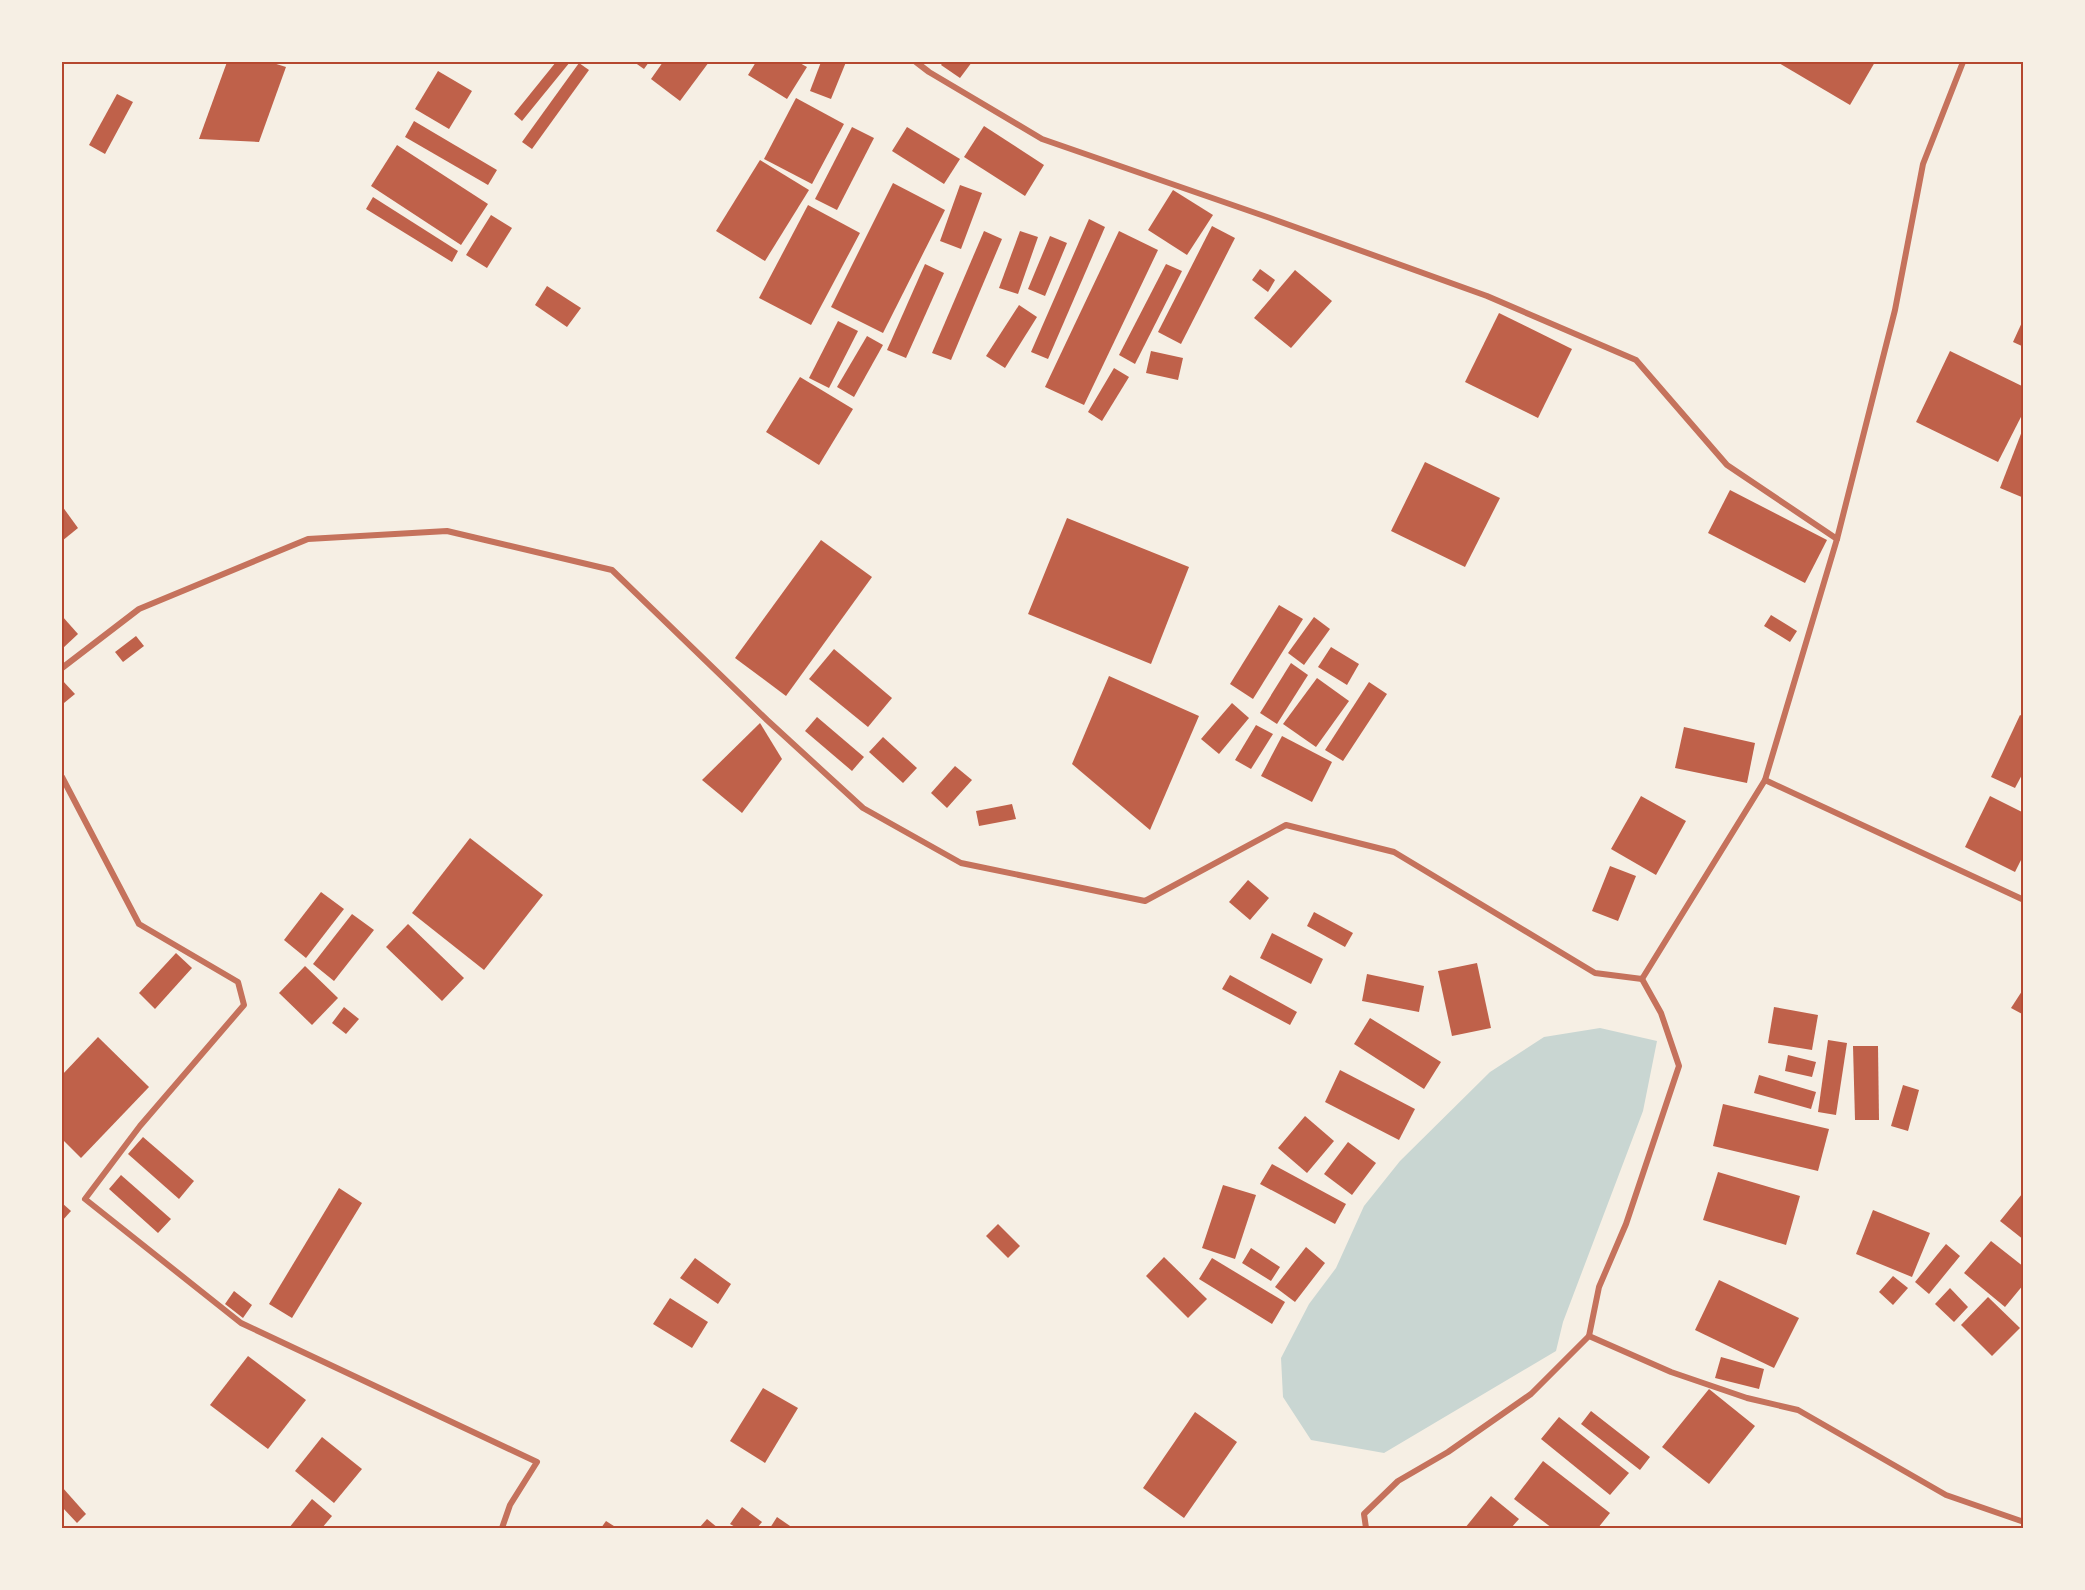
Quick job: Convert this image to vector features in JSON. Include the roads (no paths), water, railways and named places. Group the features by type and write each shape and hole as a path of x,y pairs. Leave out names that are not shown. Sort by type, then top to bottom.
{"street":[{"path":"916,62 1042,139 1487,296 1636,360 1727,465 1837,539"},
{"path":"1642,979 1765,780 1837,539 1895,310 1923,164 1963,62"},
{"path":"62,668 139,609 308,539 447,531 612,570 759,712 863,808 961,863 1145,901 1286,825 1394,852 1595,973 1642,979"},
{"path":"62,777 139,924 238,982 244,1005 140,1126 85,1199 242,1323 537,1462 510,1505 502,1528"},
{"path":"1765,780 2024,900"},
{"path":"1366,1528 1364,1514 1398,1481 1448,1452 1531,1394 1589,1336 1599,1287 1626,1224 1679,1066 1661,1013 1642,979"},
{"path":"1589,1336 1671,1372 1747,1398 1798,1410 1946,1495 2024,1522"}]}
